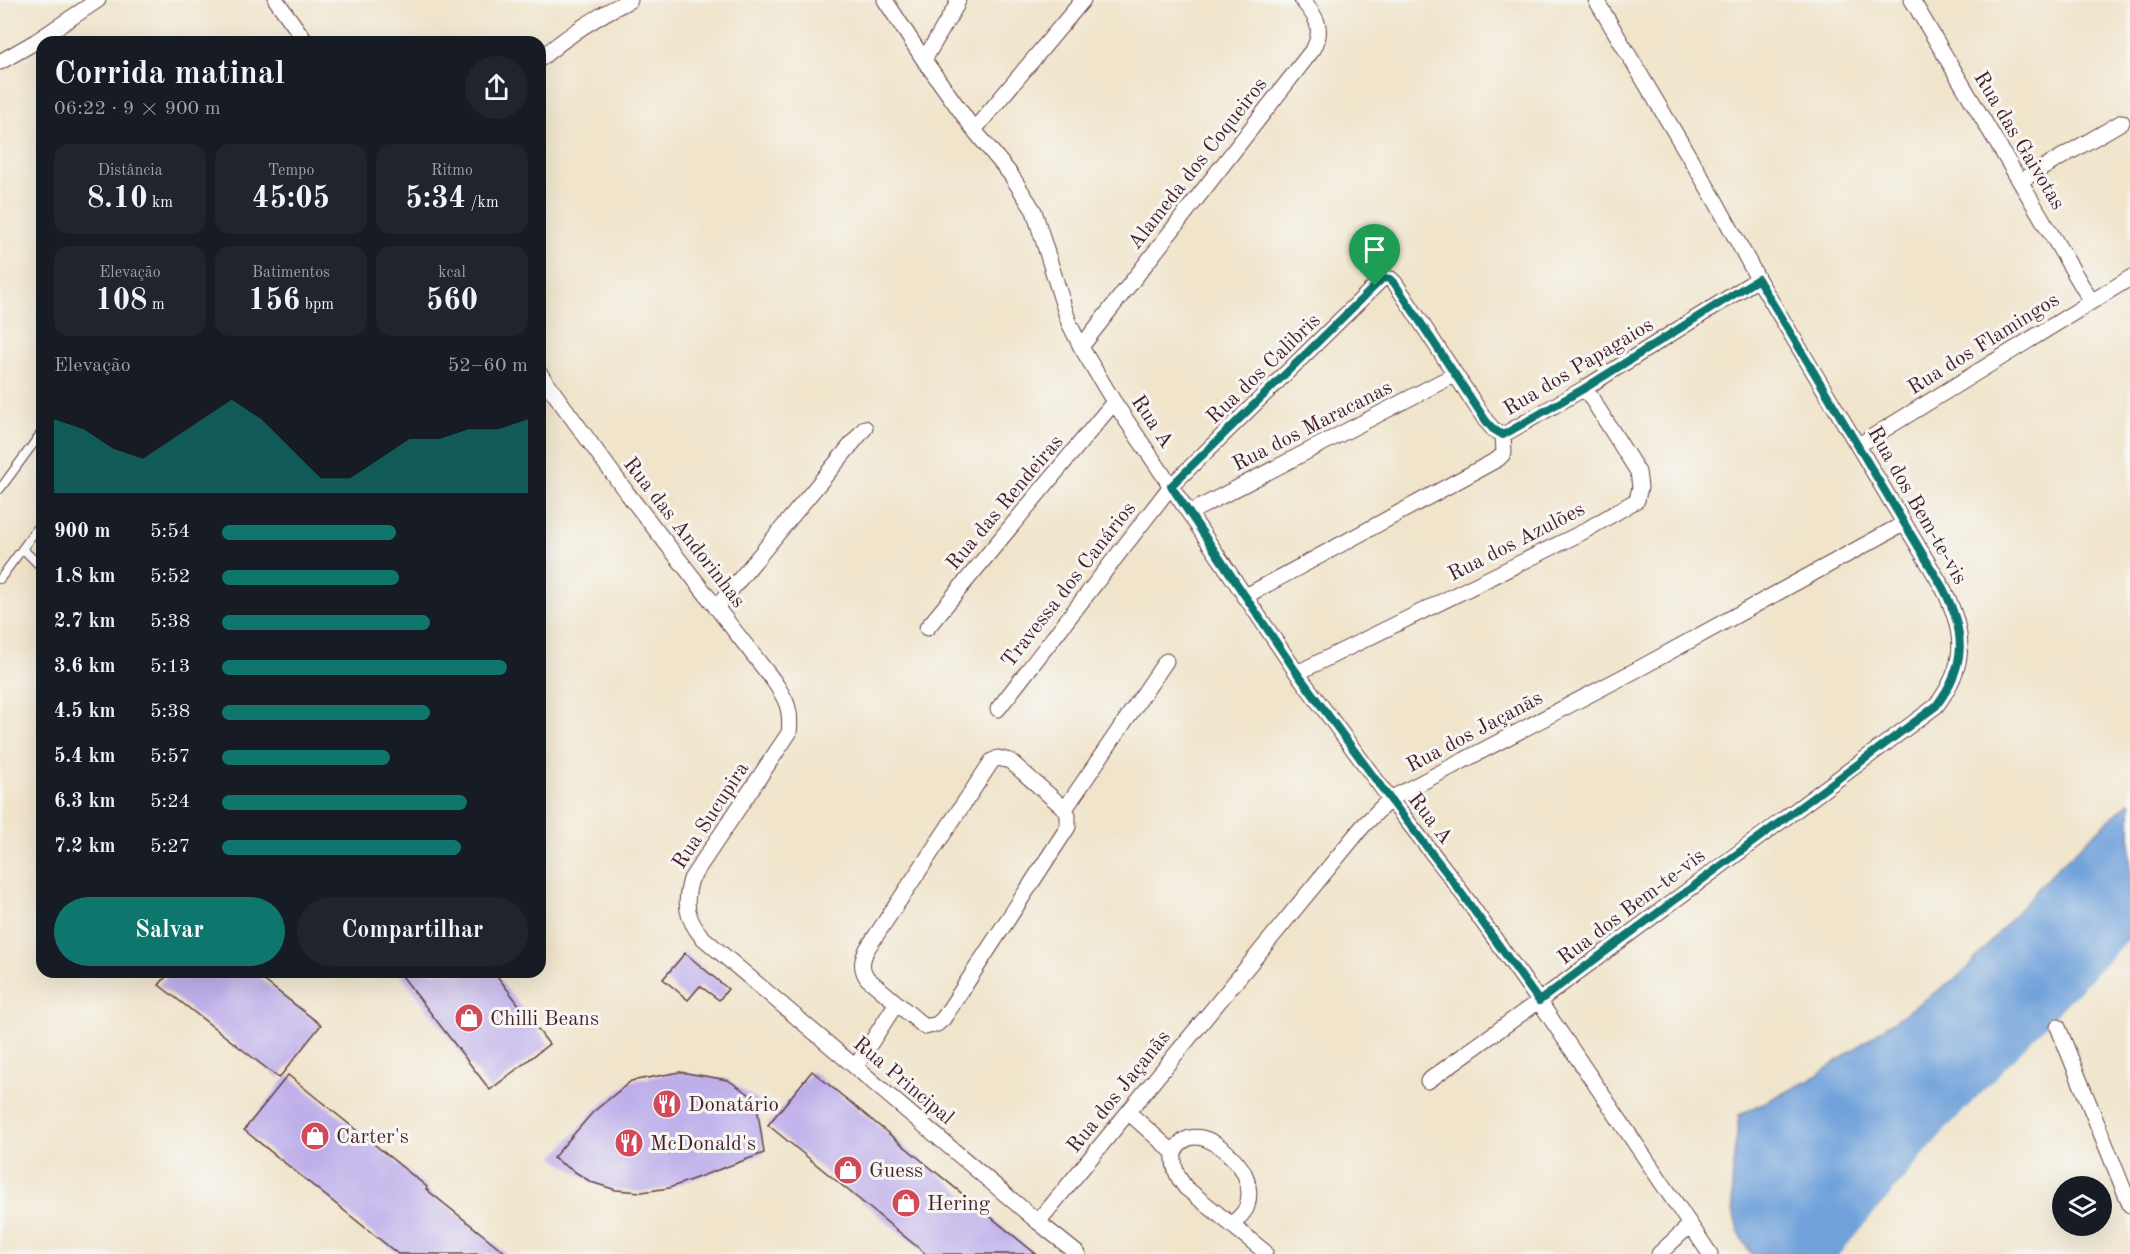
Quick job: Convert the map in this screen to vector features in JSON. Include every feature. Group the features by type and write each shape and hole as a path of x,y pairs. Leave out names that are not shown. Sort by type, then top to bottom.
{"street":[{"path":"44,36 98,0"},
{"path":"276,0 302,36"},
{"path":"546,54 560,41 585,25 630,0"},
{"name":"Rua A","path":"885,0 924,60 974,130 1011,175 1034,211 1069,323 1080,346 1114,402 1297,673 1539,1001 1710,1254"},
{"path":"924,60 958,0"},
{"path":"974,130 1083,0"},
{"name":"Alameda dos Coqueiros","path":"1080,346 1314,48 1319,37 1319,28 1312,13 1302,0"},
{"name":"Rua dos Bem-te-vis","path":"1428,1081 1936,706 1948,690 1960,656 1961,640 1947,596 1758,279 1715,200 1596,0"},
{"name":"Rua das Gaivotas","path":"1912,0 2091,301"},
{"path":"0,62 36,41"},
{"path":"2020,181 2122,122"},
{"name":"Rua dos Calibris","path":"1171,486 1383,278 1390,279 1395,284 1454,375"},
{"name":"Rua dos Flamingos","path":"1858,445 2130,278"},
{"name":"Rua dos Papagaios","path":"1244,597 1498,459 1504,453 1503,435 1585,388 1758,279"},
{"path":"1454,375 1493,429 1503,435"},
{"name":"Rua dos Maracanas","path":"1189,513 1454,375"},
{"name":"Rua das Andorinhas","path":"546,382 627,493 782,693 791,717"},
{"name":"Rua dos Azulões","path":"1297,673 1581,533 1637,500 1640,487 1638,472 1585,388"},
{"name":"Rua das Rendeiras","path":"927,628 1114,402"},
{"path":"716,608 865,428"},
{"name":"Travessa dos Canários","path":"998,709 1171,486"},
{"name":"Rua dos Jaçanãs","path":"1038,1222 1362,826 1390,799 1640,668 1903,524"},
{"path":"1065,809 1166,661"},
{"name":"Rua Sucupira","path":"702,937 692,926 687,910 687,893 691,879 789,733 791,717"},
{"path":"998,758 1010,761 1065,809 1068,815 1068,827 943,1019 937,1024 925,1027 867,978 862,971 862,963 867,949 992,761 998,758"},
{"name":"Rua Principal","path":"702,937 1078,1254"},
{"path":"856,1066 896,1004"},
{"path":"2058,1028 2130,1205"},
{"path":"1128,1112 1174,1153"},
{"path":"1233,1224 1247,1208 1249,1197 1249,1184 1237,1161 1216,1143 1204,1138 1183,1141 1174,1153 1173,1161 1177,1176 1186,1188 1265,1252"},
{"path":"1659,1254 1690,1225"}],"lane":[{"path":"0,489 36,440"},
{"path":"0,579 36,531"},
{"path":"23,549 36,562"}],"water":[{"path":"2130,801 2130,914 1930,1122 1818,1254 1752,1254 1742,1239 1733,1206 1733,1169 1739,1115 1810,1080 1963,973 2052,873"}],"building":[{"path":"685,953 728,989 719,1000 700,986 688,1000 663,979"},
{"path":"165,978 261,978 321,1025 279,1078 159,985"},
{"path":"404,978 499,978 549,1044 490,1090"},
{"path":"812,1071 1036,1254 926,1254 768,1125"},
{"path":"680,1072 728,1080 756,1099 764,1153 669,1188 642,1192 616,1190 591,1182 553,1158 593,1112 631,1081"},
{"path":"288,1075 507,1254 398,1254 244,1130"}],"waterway":[{"path":"1818,1254 1930,1122 2130,914"}],"place":[{"name":"Chilli Beans","path":"469,1018"},
{"name":"Donatário","path":"667,1104"},
{"name":"Carter's","path":"315,1136"},
{"name":"McDonald's","path":"629,1143"},
{"name":"Guess","path":"848,1170"},
{"name":"Hering","path":"906,1203"}],"route":[{"path":"1383,278 1390,279 1395,284 1486,421 1503,435 1585,388 1758,279 1943,588 1951,604 1961,640 1956,672 1948,690 1936,706 1539,1001 1297,673 1171,486 1375,286 1383,278"}]}
